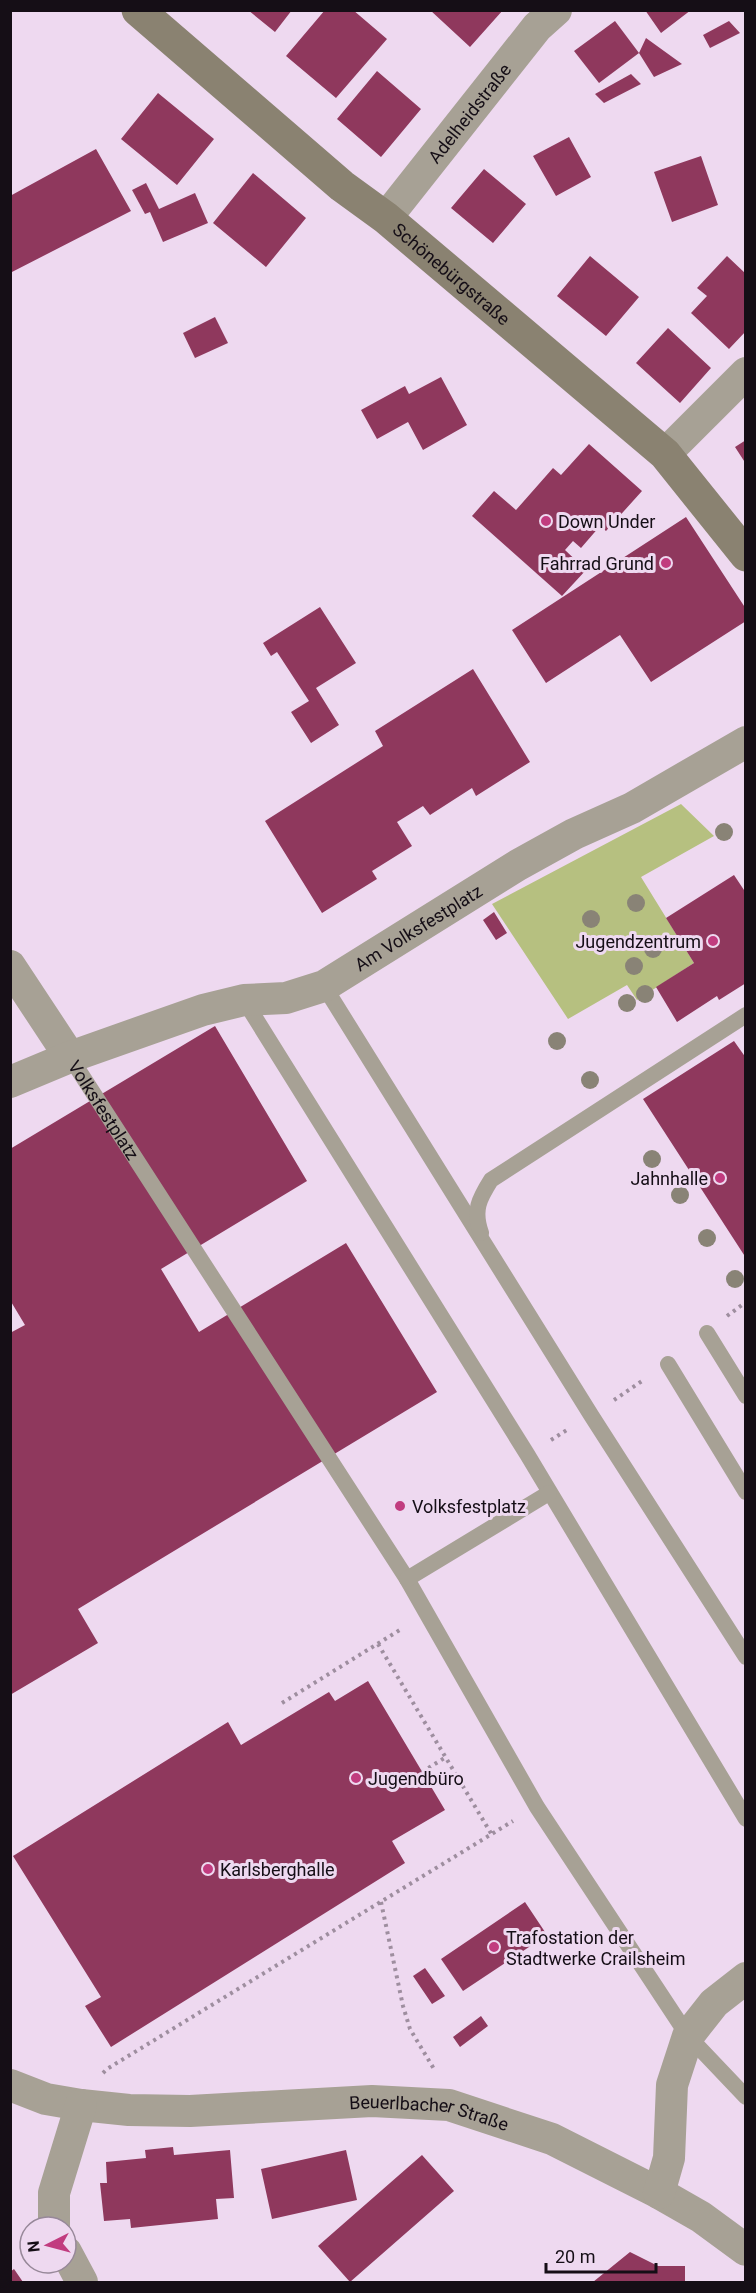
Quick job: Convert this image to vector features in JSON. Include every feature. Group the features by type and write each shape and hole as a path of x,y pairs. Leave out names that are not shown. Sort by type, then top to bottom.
{"main road":[{"name":"Schönebürgstraße","path":"138,10 342,186 386,218 665,454 746,555"}],"street":[{"name":"Adelheidstraße","path":"386,218 537,27 556,10"},
{"path":"665,454 746,373"},
{"name":"Am Volksfestplatz","path":"10,1082 160,1024 244,1000 286,998 324,986 518,866 574,834 632,808 746,742"},
{"name":"Volksfestplatz","path":"10,966 70,1057"},
{"path":"659,2193 669,2157 672,2085 688,2036 714,2002 746,1978"},
{"name":"Beuerlbacher Straße","path":"10,2085 46,2099 129,2110 190,2111 372,2101 449,2106 552,2139 701,2217 746,2250"},
{"path":"54,2215 54,2193 81,2105"}],"lane":[{"path":"324,986 591,1415 746,1657"},
{"path":"244,1000 527,1455 746,1820"},
{"path":"485,1245 477,1222 478,1200 491,1180 746,1015"},
{"name":"Volksfestplatz","path":"70,1057 407,1579 537,1807 688,2036 746,2097"},
{"path":"707,1333 746,1396"},
{"path":"668,1364 746,1492"},
{"path":"407,1579 549,1492"}],"path":[{"path":"707,1333 746,1302"},
{"path":"527,1455 668,1364"},
{"path":"282,1703 427,1613"},
{"path":"378,1644 492,1834"},
{"path":"422,1772 446,1757"},
{"path":"81,2105 106,2069 537,1807"},
{"path":"381,1902 410,2029 434,2068 449,2106"}],"green space":[{"path":"681,804 714,836 641,877 694,963 637,1000 627,985 568,1019 492,904"}],"building":[{"path":"248,10 292,10 275,32"},
{"path":"325,10 353,10 387,39 336,98 286,56"},
{"path":"430,10 503,10 470,47"},
{"path":"645,10 691,10 661,33"},
{"path":"615,21 639,53 599,83 574,51"},
{"path":"729,21 740,33 710,48 703,35"},
{"path":"646,38 682,64 654,77 639,53"},
{"path":"377,71 421,109 381,157 337,119"},
{"path":"631,74 641,84 604,103 595,94"},
{"path":"158,93 214,139 177,185 121,139"},
{"path":"569,137 591,177 556,196 533,156"},
{"path":"96,149 131,211 10,273 10,196"},
{"path":"701,156 718,205 672,222 654,172"},
{"path":"484,169 526,204 493,243 451,208"},
{"path":"253,173 306,218 266,267 213,223"},
{"path":"146,183 159,209 195,193 208,223 163,242 150,212 145,214 132,190"},
{"path":"590,256 639,297 606,336 557,296"},
{"path":"727,256 746,274 746,331 729,349 691,313 707,296 697,288"},
{"path":"215,317 228,343 195,358 183,333"},
{"path":"668,328 711,368 680,403 636,363"},
{"path":"441,377 467,425 423,450 408,422 377,439 361,410 405,386 409,394"},
{"path":"746,440 746,464 735,447"},
{"name":"Down Under","path":"589,444 642,491 606,531 600,526 581,548 573,541 565,550 586,570 562,596 472,516 494,491 516,510 553,468 561,475"},
{"name":"Fahrrad Grund","path":"686,517 746,609 746,621 651,682 620,635 546,683 512,630"},
{"path":"320,607 356,663 316,688 339,725 311,743 291,712 309,701 277,652 271,656 263,643"},
{"path":"473,669 530,762 476,796 472,788 430,815 423,806 397,822 412,846 372,871 377,879 322,913 265,821 383,746 375,731"},
{"name":"Jugendzentrum","path":"734,875 746,893 746,983 719,1000 717,996 677,1022 656,987 694,963 666,918"},
{"path":"494,912 507,933 496,940 483,920"},
{"path":"215,1026 307,1181 161,1269 199,1332 346,1243 437,1392 78,1609 98,1643 10,1695 10,1333 25,1325 10,1300 10,1149"},
{"name":"Jahnhalle","path":"734,1041 746,1058 746,1258 643,1099"},
{"name":"Karlsberghalle","path":"368,1681 445,1810 392,1841 405,1863 111,2047 85,2006 101,1997 13,1856 228,1722 241,1745 329,1692 335,1701"},
{"name":"Trafostation der Stadtwerke Crailsheim","path":"525,1902 547,1935 463,1991 441,1959"},
{"path":"425,1968 445,1996 432,2004 413,1976"},
{"path":"481,2016 488,2026 460,2047 453,2037"},
{"path":"173,2147 174,2155 230,2150 234,2198 216,2199 218,2219 131,2228 130,2219 104,2221 100,2183 107,2183 106,2162 146,2158 145,2150"},
{"path":"346,2150 357,2200 272,2219 261,2169"},
{"path":"422,2155 454,2191 350,2282 318,2246"},
{"path":"630,2252 658,2266 685,2266 685,2282 593,2282"},
{"path":"14,2269 23,2282 10,2282 10,2272"}],"place":[{"name":"Down Under","path":"546,521"},
{"name":"Fahrrad Grund","path":"666,563"},
{"name":"Jugendzentrum","path":"713,941"},
{"name":"Jahnhalle","path":"720,1178"},
{"name":"Volksfestplatz","path":"400,1506"},
{"name":"Jugendbüro","path":"356,1778"},
{"name":"Karlsberghalle","path":"208,1869"},
{"name":"Trafostation der Stadtwerke Crailsheim","path":"494,1947"}]}
